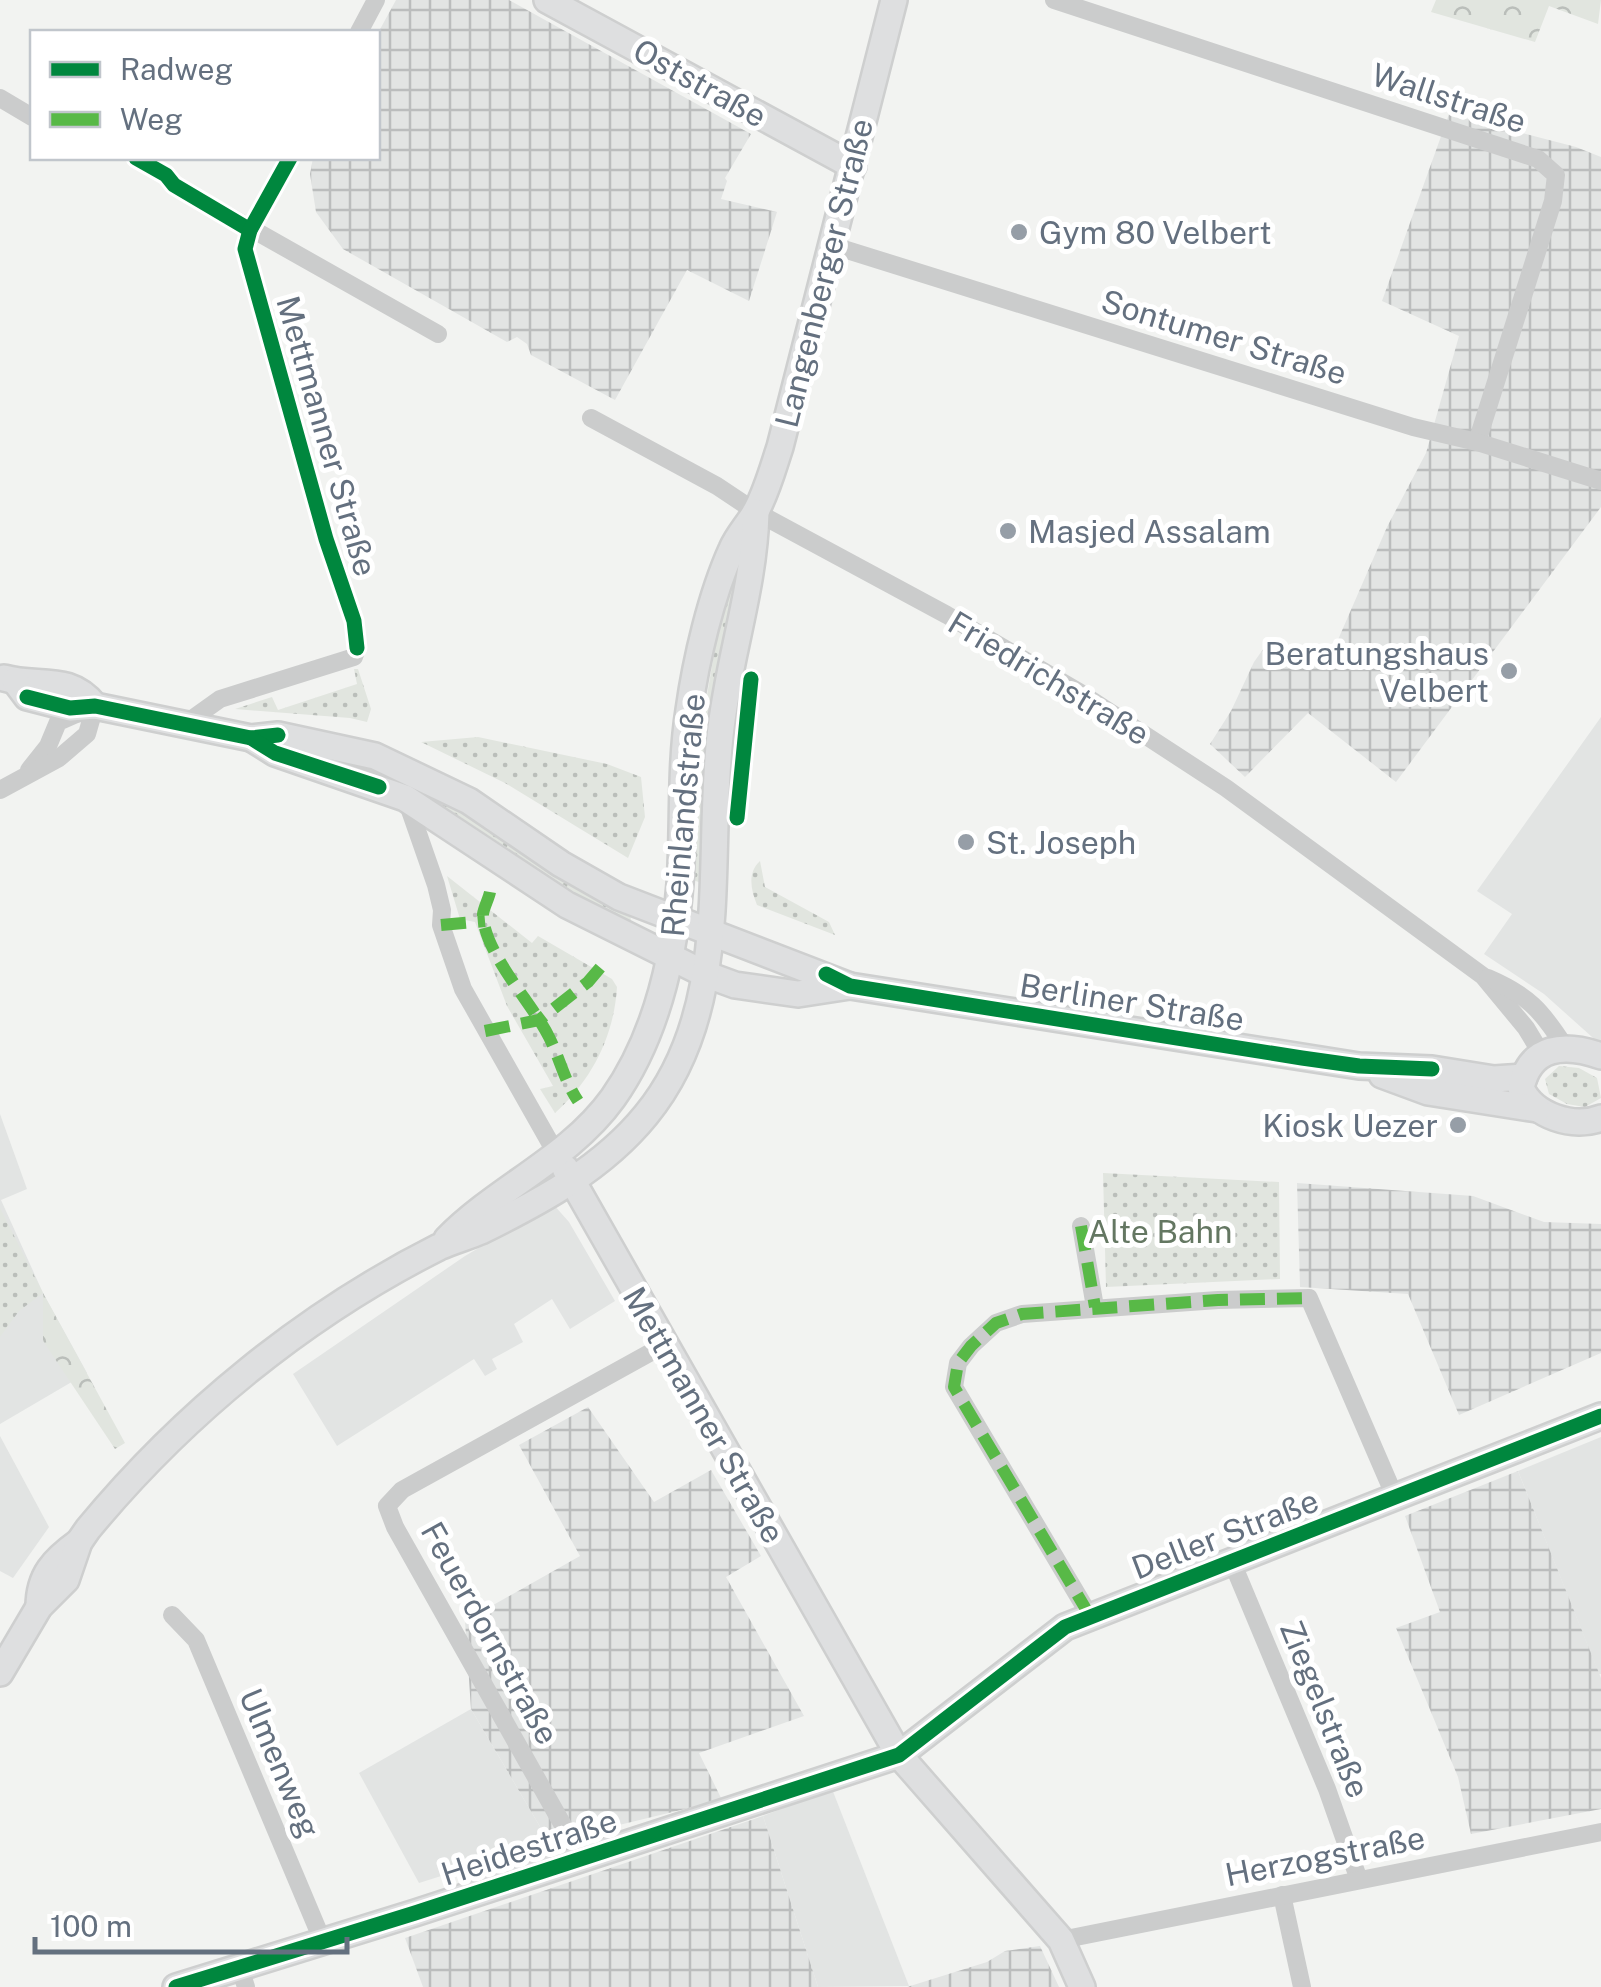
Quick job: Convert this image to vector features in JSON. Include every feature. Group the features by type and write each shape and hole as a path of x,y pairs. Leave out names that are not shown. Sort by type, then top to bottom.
{"main road":[{"name":"Oststraße","path":"548,0 853,166"},
{"name":"Langenberger Straße","path":"738,538 756,512 780,447 894,0"},
{"name":"Rheinlandstraße","path":"0,1673 39,1607 39,1588 48,1570 79,1542 130,1479 222,1391 308,1326 440,1247 478,1232 574,1180 624,1139 663,1091 684,1046 712,934 719,738 754,558 756,512"},
{"name":"Rheinlandstraße","path":"440,1247 482,1206 584,1132 627,1076 650,1023 676,921 688,711 718,587 738,538"},
{"path":"8,679 49,681 83,691 95,706"},
{"path":"8,679 27,697 54,712 95,706 251,738"},
{"name":"Berliner Straße","path":"251,738 278,735 336,745 389,761 468,801 561,864 619,897 850,986 1359,1066 1524,1077"},
{"name":"Berliner Straße","path":"251,738 274,753 406,798 567,905 705,974 736,985 798,994 850,986"},
{"path":"1537,1109 1521,1088 1524,1077 1553,1050 1601,1056"},
{"name":"Berliner Straße","path":"1359,1066 1428,1092 1537,1109 1568,1121 1600,1119"},
{"name":"Mettmanner Straße","path":"557,1155 899,1755 1060,1940 1082,1987"},
{"name":"Deller Straße","path":"899,1755 1053,1635 1090,1616 1601,1416"},
{"name":"Heidestraße","path":"176,1987 243,1977 323,1942 899,1755"}],"street":[{"path":"360,30 376,0"},
{"name":"Wallstraße","path":"1054,0 1538,159 1556,175 1553,201 1477,442"},
{"path":"0,98 30,116"},
{"path":"140,160 250,230 438,334"},
{"path":"250,230 289,160"},
{"name":"Mettmanner Straße","path":"185,724 220,699 354,656 358,648 354,622 326,538 248,262 245,249 250,230"},
{"name":"Sontumer Straße","path":"831,246 1413,427 1477,442 1601,481"},
{"name":"Friedrichstraße","path":"591,418 947,615 1095,702 1233,793 1482,976 1509,987 1537,1006 1553,1050"},
{"path":"0,790 60,758 87,734 95,706"},
{"path":"22,778 48,746 54,712"},
{"name":"Mettmanner Straße","path":"406,798 436,885 441,925 463,989 557,1155"},
{"path":"1082,1226 1095,1308"},
{"path":"1090,1616 954,1387 958,1363 996,1323 1022,1314 1095,1308 1309,1298 1396,1498"},
{"name":"Feuerdornstraße","path":"582,1859 395,1527 387,1506 402,1490 664,1345"},
{"name":"Ziegelstraße","path":"1232,1562 1327,1789 1359,1880"},
{"name":"Ulmenweg","path":"172,1615 196,1640 323,1942"},
{"name":"Herzogstraße","path":"1060,1940 1601,1832"},
{"path":"1282,1895 1302,1987"}],"shaded area":[{"path":"396,0 509,0 751,134 725,178 721,199 777,212 749,301 687,270 615,400 531,355 527,344 517,337 507,342 343,249 316,212 310,174 313,160 380,160 380,30"},
{"path":"1449,114 1601,157 1601,507 1396,782 1308,713 1245,777 1210,744 1254,662 1271,638 1308,663 1327,665 1387,527 1426,453 1459,336 1382,301"},
{"path":"1601,717 1601,1045 1544,994 1484,954 1512,914 1477,891"},
{"path":"0,1114 27,1189 1,1200 43,1293 87,1373 0,1424"},
{"path":"1297,1183 1473,1196 1544,1222 1601,1224 1601,1353 1459,1415 1408,1294 1300,1287"},
{"path":"553,1204 569,1222 615,1301 570,1329 552,1299 514,1324 523,1342 492,1359 497,1369 485,1376 474,1359 337,1446 293,1374 465,1256"},
{"path":"588,1407 654,1502 711,1470 761,1556 726,1577 804,1716 699,1753 722,1800 549,1842 471,1709 465,1621 580,1556 519,1445"},
{"path":"0,1436 49,1527 13,1578 0,1571"},
{"path":"1601,1437 1601,1674 1599,1674 1518,1471"},
{"path":"1518,1471 1601,1678 1601,1809 1471,1834 1458,1777 1396,1628 1440,1612 1405,1516"},
{"path":"471,1709 549,1842 419,1883 359,1773"},
{"path":"832,1789 909,1986 818,1987 763,1816"},
{"path":"763,1816 818,1987 423,1987 405,1938"},
{"path":"1040,1946 1059,1987 907,1987 987,1962 1005,1951"}],"green space":[{"path":"1436,0 1601,0 1598,24 1549,6 1535,42 1431,12"},
{"path":"741,551 745,553 706,742 704,884 693,880 699,742 719,625"},
{"path":"354,669 358,669 371,709 367,722 235,709 272,697 278,710 357,684"},
{"path":"478,737 607,764 641,777 645,817 628,858 505,783 421,742"},
{"path":"300,754 367,763 443,797 630,911 631,921 579,895 405,785 376,773"},
{"path":"760,861 765,887 829,922 835,935 757,905 752,876"},
{"path":"447,876 532,943 538,936 612,979 617,987 611,1023 599,1056 580,1086 555,1113 540,1089 553,1086 507,1006 475,922 460,919"},
{"path":"1559,1066 1579,1068 1597,1078 1601,1098 1585,1107 1567,1104 1549,1094 1545,1079"},
{"name":"Alte Bahn","path":"1103,1173 1279,1182 1280,1279 1106,1287"},
{"path":"0,1208 43,1293 19,1311 0,1337"},
{"path":"43,1293 125,1443 115,1449 43,1341"}],"marked path":[{"path":"490,892 483,914 491,945 542,1024 578,1101"},
{"path":"441,925 485,921"},
{"path":"485,1031 539,1020 588,982 605,962"},
{"path":"1081,1226 1095,1307"},
{"path":"1090,1616 954,1387 958,1363 996,1323 1022,1314 1218,1300 1309,1298"}],"cycle path":[{"path":"140,160 250,230"},
{"path":"289,160 250,230 245,249 326,539 354,621 357,648"},
{"path":"737,818 751,679"},
{"path":"27,697 70,708 95,706 251,738 278,735"},
{"path":"251,738 275,753 379,787"},
{"path":"826,974 850,986 1302,1058 1359,1066 1432,1069"},
{"path":"176,1987 899,1755 1065,1627 1601,1416"}],"place":[{"name":"Gym 80 Velbert","path":"1019,232"},
{"name":"Masjed Assalam","path":"1008,531"},
{"name":"Beratungshaus Velbert","path":"1509,671"},
{"name":"St. Joseph","path":"966,842"},
{"name":"Kiosk Uezer","path":"1458,1125"}]}
